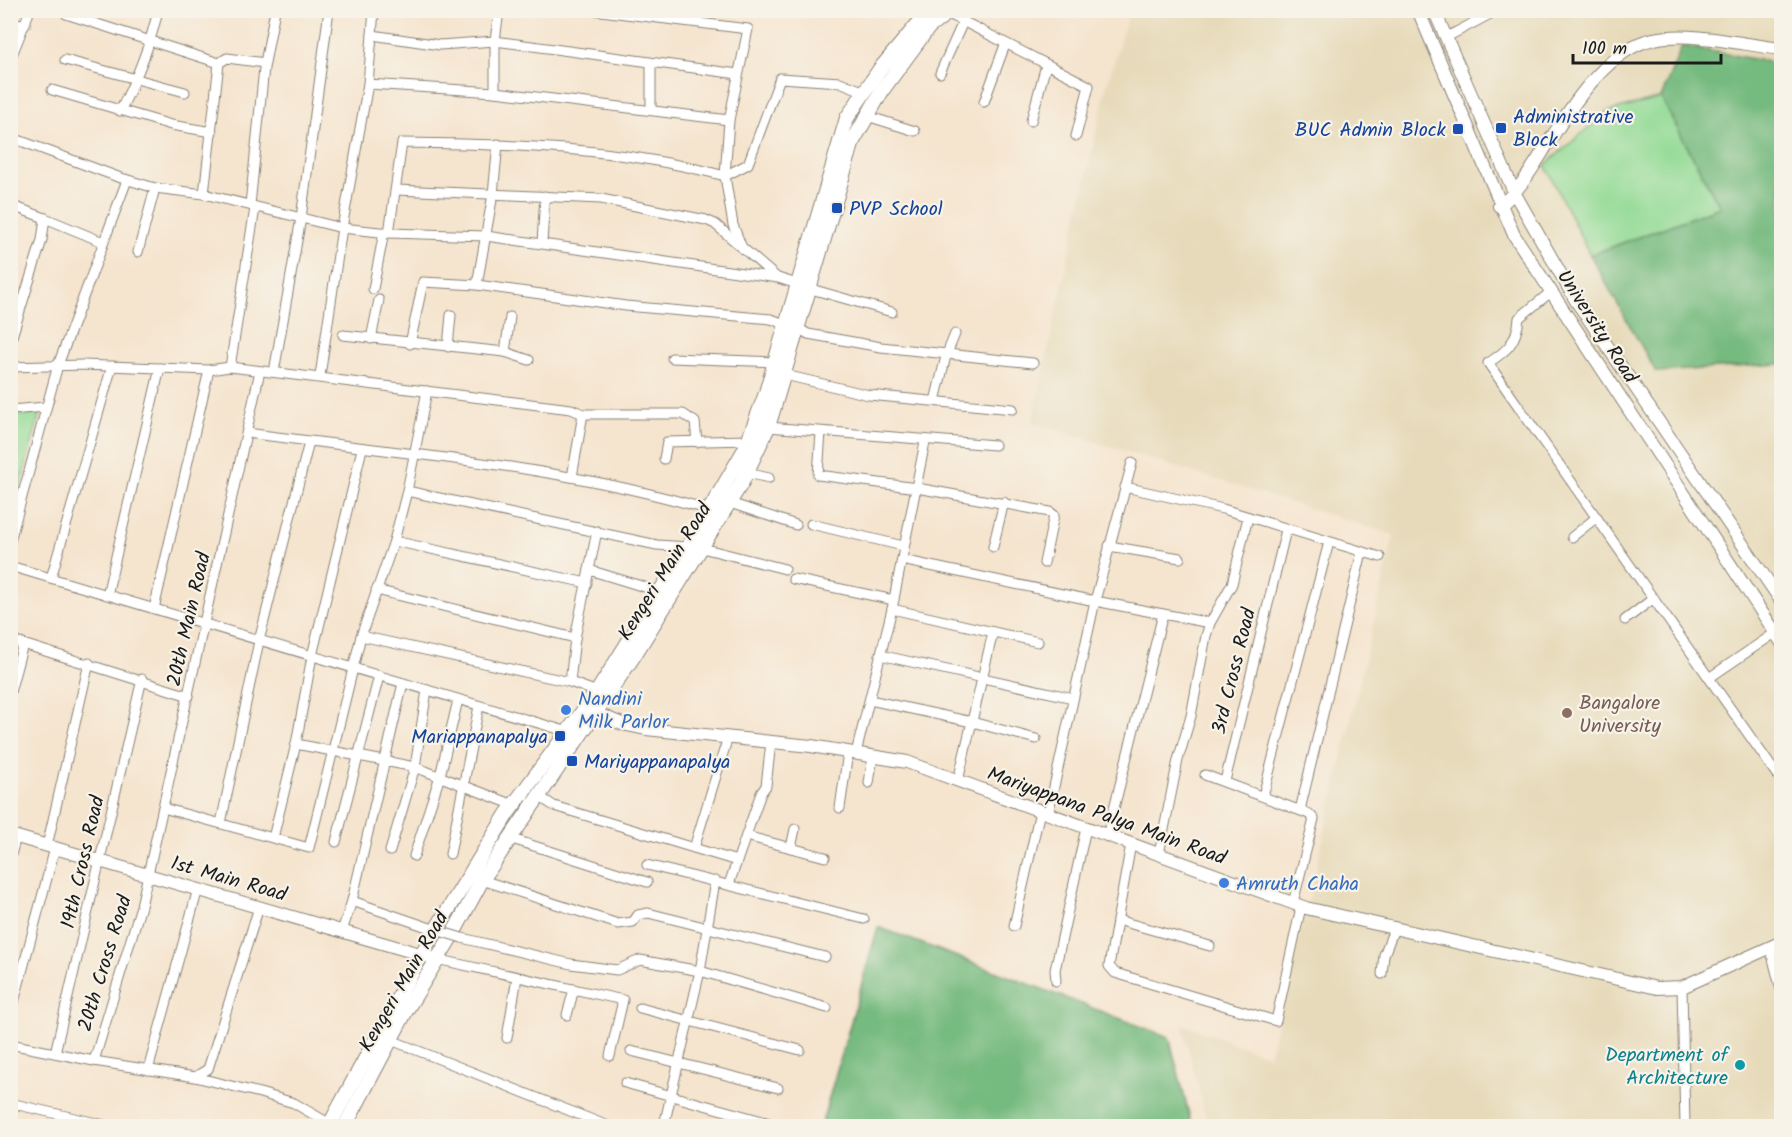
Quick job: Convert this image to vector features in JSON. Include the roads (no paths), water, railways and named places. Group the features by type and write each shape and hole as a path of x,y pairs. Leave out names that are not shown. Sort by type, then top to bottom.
{"main road":[{"name":"Kengeri Main Road","path":"590,711 597,692 660,592 730,503 747,472 768,427 785,375 797,284 848,118 880,69 930,10"},
{"name":"University Road","path":"1418,10 1499,206 1514,235 1778,638"},
{"name":"University Road","path":"1434,10 1515,194 1575,299 1782,602"},
{"name":"Kengeri Main Road","path":"345,1126 482,880 695,548 710,510 748,440 775,362 811,289 853,141 883,90 928,28 949,12"},
{"path":"1499,206 1515,194 1569,110 1616,57 1633,47 1654,39 1680,37 1782,49"},
{"name":"Mariyappana Palya Main Road","path":"590,711 622,724 646,729 771,741 907,762 1297,905 1657,988 1682,987 1776,945"},
{"name":"Kengeri Main Road","path":"330,1125 436,930 514,805 575,734"},
{"name":"1st Main Road","path":"13,836 436,959"}],"street":[{"path":"10,60 30,10"},
{"path":"120,111 152,41 158,10"},
{"path":"202,10 209,10"},
{"path":"255,208 250,205 265,63 275,10"},
{"path":"274,372 301,218 329,10"},
{"path":"320,376 342,228 368,84 374,10"},
{"path":"495,92 495,41 499,10"},
{"path":"593,10 676,15 748,29 729,120 725,176 733,225 742,248"},
{"path":"1445,38 1498,10"},
{"path":"949,12 1005,45 1089,86 1076,136"},
{"path":"66,14 219,63"},
{"path":"10,21 25,25"},
{"path":"940,73 963,22"},
{"path":"372,35 440,45 495,41 575,50 738,74"},
{"path":"984,102 1005,45"},
{"path":"219,63 227,58 265,63"},
{"path":"65,60 184,92"},
{"path":"204,194 219,63"},
{"path":"651,63 651,110"},
{"path":"1031,121 1046,65"},
{"path":"373,289 396,190 402,143 546,145 631,156 725,176 748,164 780,78 840,82 865,92"},
{"path":"368,84 495,92 729,120"},
{"path":"52,90 171,125 212,132"},
{"path":"867,116 915,131"},
{"path":"10,137 126,180 155,188 204,194 342,228 387,233 486,236 543,243 778,278 797,284"},
{"path":"477,285 493,194 498,144"},
{"path":"10,541 58,365 126,180"},
{"path":"138,252 155,188"},
{"path":"396,190 601,199 706,220 778,278"},
{"path":"543,243 545,196"},
{"path":"10,205 103,242"},
{"path":"230,367 255,208"},
{"path":"10,343 42,240 45,219"},
{"path":"410,344 423,282 477,285 626,306 771,319 808,334 881,348 1033,363"},
{"path":"811,289 892,312"},
{"path":"1552,291 1519,318 1515,340 1509,349 1488,363 1782,782"},
{"path":"371,339 379,300"},
{"path":"448,347 451,315"},
{"path":"506,352 510,317"},
{"path":"934,401 946,356 955,334"},
{"path":"343,335 410,344 506,352 529,360"},
{"path":"672,358 775,362"},
{"path":"10,367 58,365 209,370 230,367 320,376 562,408 583,414 683,414 695,422 697,442"},
{"path":"51,579 112,366"},
{"path":"107,595 160,368"},
{"path":"154,609 209,370"},
{"name":"20th Main Road","path":"148,875 260,371"},
{"path":"785,375 869,395 1013,409"},
{"path":"163,808 309,848 361,636 394,541 407,491 427,391"},
{"path":"10,410 46,407"},
{"path":"573,477 583,414"},
{"path":"768,427 925,442 995,445"},
{"path":"821,432 818,475 917,488 1050,512 1054,515 1044,563"},
{"path":"247,434 415,454 573,477 710,510"},
{"path":"664,459 667,442 748,440"},
{"path":"221,823 259,641 309,442"},
{"path":"840,808 852,752 870,700 893,604 925,442"},
{"path":"273,838 296,744 312,656 362,449"},
{"path":"1014,926 1132,463"},
{"path":"747,472 769,478"},
{"path":"1125,487 1223,509 1380,557"},
{"path":"407,491 657,545 695,548 785,569"},
{"path":"993,547 1004,502"},
{"path":"730,503 796,525"},
{"path":"1159,854 1210,623 1232,584 1248,517"},
{"path":"1572,537 1597,517"},
{"path":"811,524 903,546"},
{"name":"3rd Cross Road","path":"1225,781 1286,530"},
{"path":"570,682 575,638 597,531"},
{"path":"394,541 587,583"},
{"path":"1263,796 1329,542"},
{"path":"1109,546 1180,558"},
{"path":"1300,810 1362,552"},
{"path":"902,560 1210,623"},
{"path":"10,566 575,734"},
{"path":"589,570 660,592"},
{"path":"794,579 1038,642"},
{"path":"376,590 575,638"},
{"path":"1625,620 1654,598"},
{"path":"1107,836 1163,614"},
{"path":"958,781 993,632"},
{"path":"361,636 570,682 597,692"},
{"path":"1709,678 1778,638"},
{"path":"10,640 142,679 189,696"},
{"path":"10,692 23,644"},
{"path":"880,654 1073,698"},
{"path":"10,1017 51,847 89,663"},
{"path":"336,842 379,676"},
{"name":"19th Cross Road","path":"55,1053 102,861 142,679"},
{"path":"342,931 352,901 403,683"},
{"path":"390,851 416,766 427,690"},
{"path":"414,856 440,776 458,700"},
{"path":"870,700 972,722 1036,739"},
{"path":"450,854 479,706"},
{"path":"694,848 728,737"},
{"path":"729,884 761,793 766,786 771,741"},
{"path":"296,744 334,753 416,766 514,805"},
{"path":"869,783 873,756"},
{"path":"1131,844 1109,966 1111,971 1276,1021 1314,819 1300,810 1205,775"},
{"path":"537,795 554,806 737,861"},
{"path":"1056,981 1055,970 1086,828"},
{"path":"791,848 795,829"},
{"path":"10,858 13,836"},
{"path":"746,836 825,857"},
{"path":"509,838 646,882"},
{"path":"647,866 729,884 864,919"},
{"name":"20th Cross Road","path":"94,1061 148,875"},
{"path":"482,880 618,924 633,922 638,915 648,912 825,957"},
{"path":"665,1121 677,1061 700,970 715,881"},
{"path":"148,1070 198,889"},
{"path":"352,901 462,938 571,964 617,970 640,960 700,970 827,1008"},
{"path":"195,1077 208,1069 259,907"},
{"path":"1117,920 1210,946"},
{"path":"1382,974 1384,955 1394,929"},
{"path":"1776,945 1782,994"},
{"path":"436,959 623,1000 610,1056"},
{"path":"507,1038 518,977"},
{"path":"1682,987 1685,1126"},
{"path":"567,1015 574,989"},
{"path":"640,1008 800,1050"},
{"path":"391,1040 608,1126"},
{"path":"10,1044 94,1061 195,1077 294,1103 330,1125"},
{"path":"631,1051 778,1088"},
{"path":"625,1083 780,1126"},
{"path":"10,1103 71,1122 109,1126"}],"place":[{"name":"Administrative Block","path":"1501,128"},
{"name":"BUC Admin Block","path":"1458,129"},
{"name":"PVP School","path":"837,208"},
{"name":"Nandini Milk Parlor","path":"566,710"},
{"name":"Bangalore University","path":"1567,713"},
{"name":"Mariappanapalya","path":"560,736"},
{"name":"Mariyappanapalya","path":"572,761"},
{"name":"Amruth Chaha","path":"1224,883"},
{"name":"Department of Architecture","path":"1740,1065"}]}
